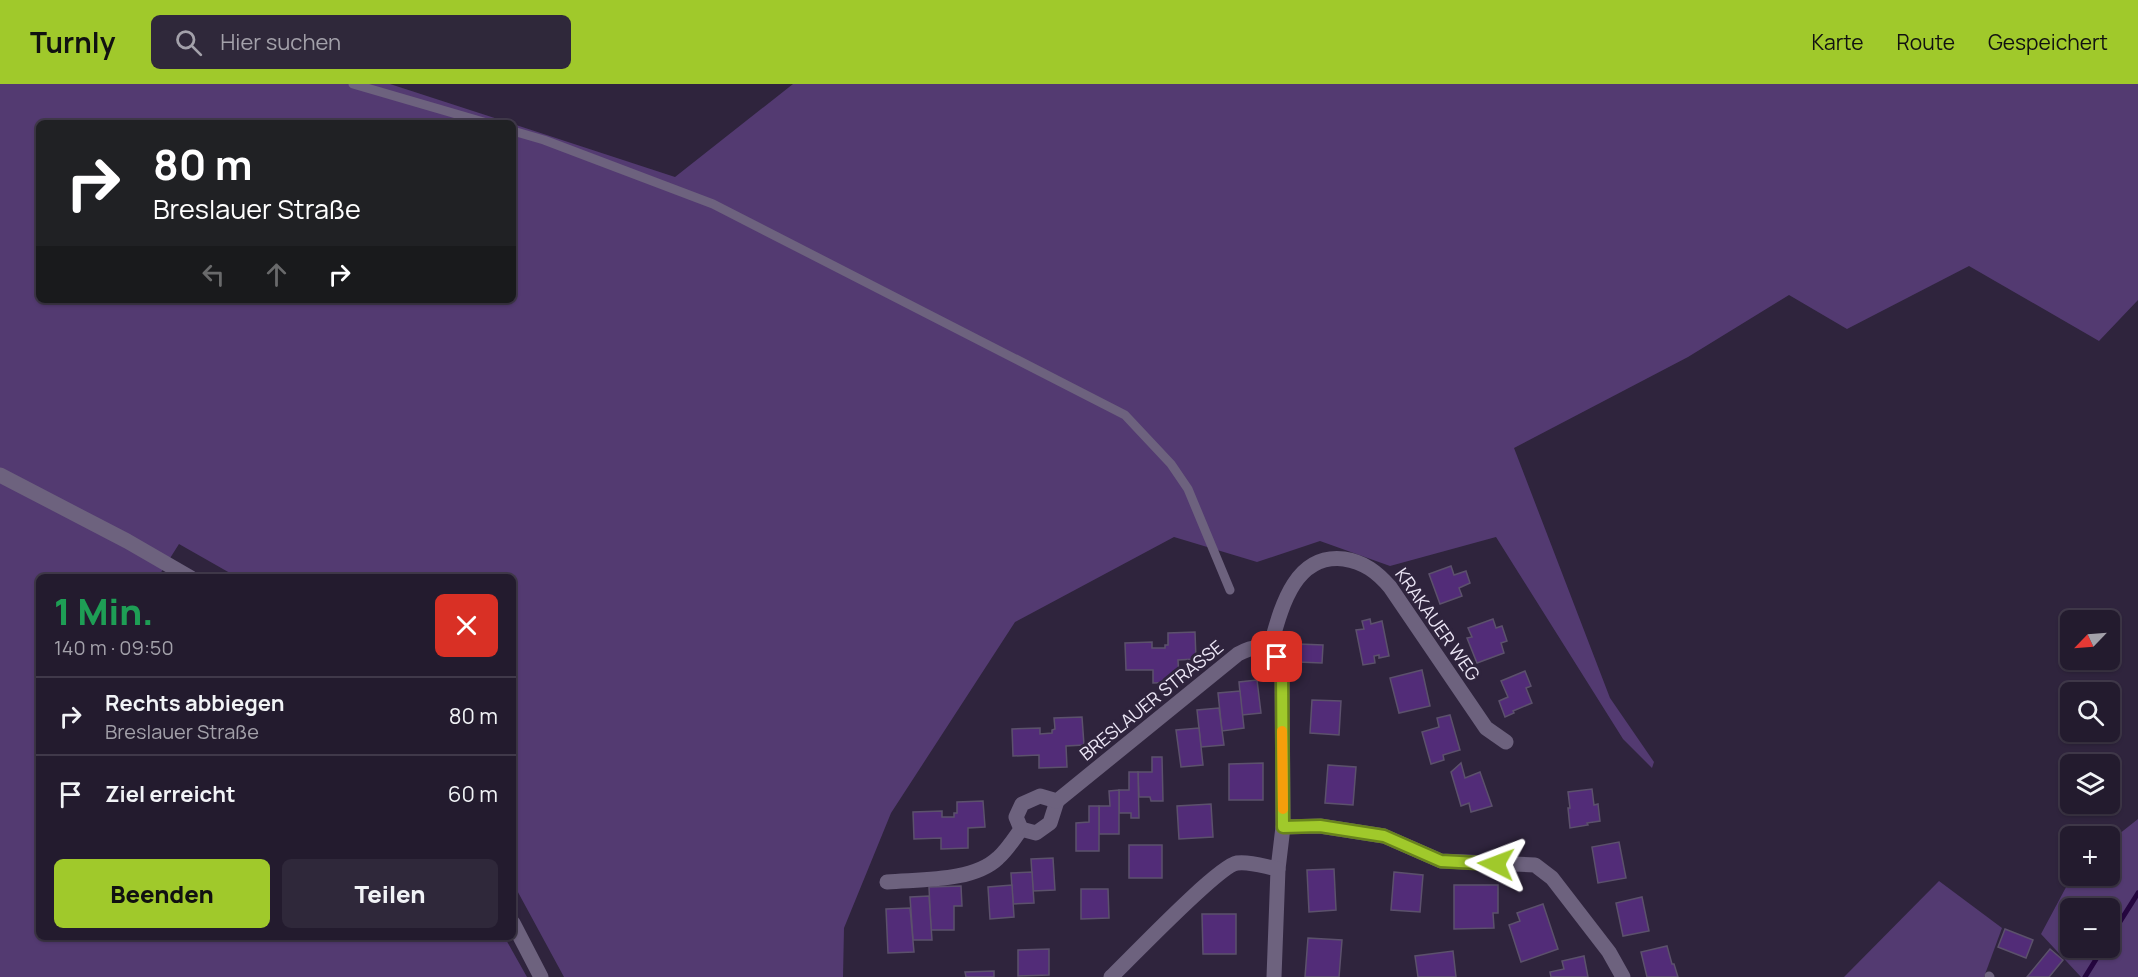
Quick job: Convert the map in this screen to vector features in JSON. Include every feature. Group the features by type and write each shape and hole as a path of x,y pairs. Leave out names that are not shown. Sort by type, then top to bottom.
{"street":[{"path":"0,475 127,541 184,574"},
{"name":"KRAKAUER WEG","path":"1269,651 1282,603 1300,574 1332,558 1358,562 1379,573 1486,728 1506,742"},
{"name":"BRESLAUER STRASSE","path":"1022,829 1036,832 1050,823 1057,801 1238,654 1250,647 1260,647 1269,651"},
{"path":"1269,651 1277,657 1282,670 1283,827 1278,869 1274,977"},
{"path":"887,882 960,876 977,871 997,860 1022,829 1016,817 1022,804 1040,796 1057,801"},
{"path":"1283,827 1320,826 1384,836 1441,861 1535,865 1552,878 1609,952 1623,977"},
{"path":"1111,977 1221,871 1237,863 1278,869"},
{"path":"516,929 541,977"}],"lane":[{"path":"353,84 477,120"},
{"path":"516,132 544,140 713,204 1125,415 1171,464 1188,489 1230,590"}],"shaded area":[{"path":"0,84 390,84 501,120 36,120 36,303 516,303 516,125 675,177 793,84 2138,84 2138,300 2099,341 1969,266 1847,329 1789,295 1688,357 1514,448 1610,698 1654,762 1652,768 1623,739 1496,537 1390,566 1320,541 1257,562 1174,537 1015,622 891,813 844,928 843,977 564,977 516,889 516,574 232,574 179,544 160,574 36,574 36,940 506,940 527,977 0,977"},
{"path":"2138,819 2138,977 2081,977 2063,958 2120,958 2120,898 2060,898 2067,886 2120,886 2120,833"},
{"path":"1939,881 2002,928 1984,977 1844,977"},
{"path":"2060,898 2060,954 2041,934"}],"building":[{"path":"1451,566 1454,575 1466,571 1470,583 1459,588 1462,596 1440,604 1429,574"},
{"path":"1370,619 1371,624 1382,621 1389,656 1379,658 1379,655 1374,656 1375,663 1363,665 1356,630 1364,629 1362,621"},
{"path":"1493,619 1496,628 1502,626 1507,641 1501,643 1504,653 1477,663 1467,638 1472,637 1468,628"},
{"path":"1195,632 1196,659 1178,660 1179,682 1153,683 1153,670 1126,670 1125,643 1152,642 1152,648 1165,648 1165,645 1168,645 1168,633"},
{"path":"1299,644 1323,645 1322,663 1298,662"},
{"path":"1422,670 1430,706 1399,713 1390,678"},
{"path":"1525,671 1531,686 1526,688 1532,703 1505,717 1499,701 1508,697 1501,681"},
{"path":"1257,680 1261,713 1242,715 1239,682"},
{"path":"1240,691 1244,728 1222,731 1218,693"},
{"path":"1312,700 1341,701 1339,735 1310,733"},
{"path":"1219,708 1224,745 1201,747 1197,710"},
{"path":"1450,715 1460,750 1443,755 1444,760 1431,764 1422,732 1439,727 1437,718"},
{"path":"1082,717 1084,745 1066,746 1067,767 1039,768 1039,755 1013,756 1012,729 1040,728 1040,734 1052,733 1055,729 1054,718"},
{"path":"1199,728 1203,765 1181,767 1176,730"},
{"path":"1152,757 1162,757 1163,801 1151,801 1150,797 1139,797 1138,772 1152,772"},
{"path":"1263,763 1263,800 1229,800 1229,764"},
{"path":"1461,763 1465,778 1480,772 1492,806 1471,812 1469,803 1461,806 1451,772"},
{"path":"1328,765 1356,767 1353,805 1325,803"},
{"path":"1129,772 1138,772 1139,818 1131,818 1131,813 1119,813 1119,790 1129,790"},
{"path":"1592,789 1594,805 1598,804 1600,821 1570,828 1568,792"},
{"path":"1119,790 1119,834 1099,834 1099,806 1110,806 1109,791"},
{"path":"983,801 985,827 968,828 968,848 941,849 941,838 914,839 913,812 942,811 942,817 954,817 954,813 957,813 957,802"},
{"path":"1211,804 1213,837 1179,839 1177,806"},
{"path":"1089,806 1099,806 1099,851 1076,851 1076,823 1089,822"},
{"path":"1619,842 1626,878 1598,883 1592,847"},
{"path":"1129,845 1162,845 1162,878 1129,878"},
{"path":"1053,858 1055,890 1033,891 1031,859"},
{"path":"1334,869 1336,910 1309,912 1307,870"},
{"path":"1032,872 1034,903 1013,904 1011,873"},
{"path":"1394,872 1423,875 1420,912 1391,910"},
{"path":"1012,885 1014,917 990,919 988,887"},
{"path":"1454,885 1498,885 1498,913 1493,913 1494,928 1454,929"},
{"path":"961,886 962,906 954,906 954,930 931,930 929,887"},
{"path":"1081,889 1108,889 1109,918 1081,919"},
{"path":"929,896 932,940 913,940 910,897"},
{"path":"1642,897 1649,931 1623,936 1616,903"},
{"path":"1543,904 1558,949 1521,962 1509,925 1520,921 1517,913"},
{"path":"910,908 914,952 888,953 886,909"},
{"path":"1202,914 1236,914 1236,954 1203,954"},
{"path":"2005,929 2033,940 2026,958 1998,947"},
{"path":"1308,938 1342,940 1339,977 1305,977"},
{"path":"1667,946 1678,977 1647,977 1641,952"},
{"path":"1049,949 1049,975 1018,976 1018,950"},
{"path":"2050,949 2063,960 2049,977 2027,977"},
{"path":"1453,951 1456,977 1418,977 1415,956"},
{"path":"1584,956 1588,977 1551,977 1550,972 1564,969 1562,961"},
{"path":"994,971 994,977 966,977 965,972"}],"waterway":[{"path":"2120,922 2138,893"},
{"path":"2085,977 2097,958"}],"slow traffic":[{"path":"1282,731 1283,809"}],"route":[{"path":"1277,657 1282,670 1283,827 1320,826 1384,836 1441,861 1496,864"}]}
